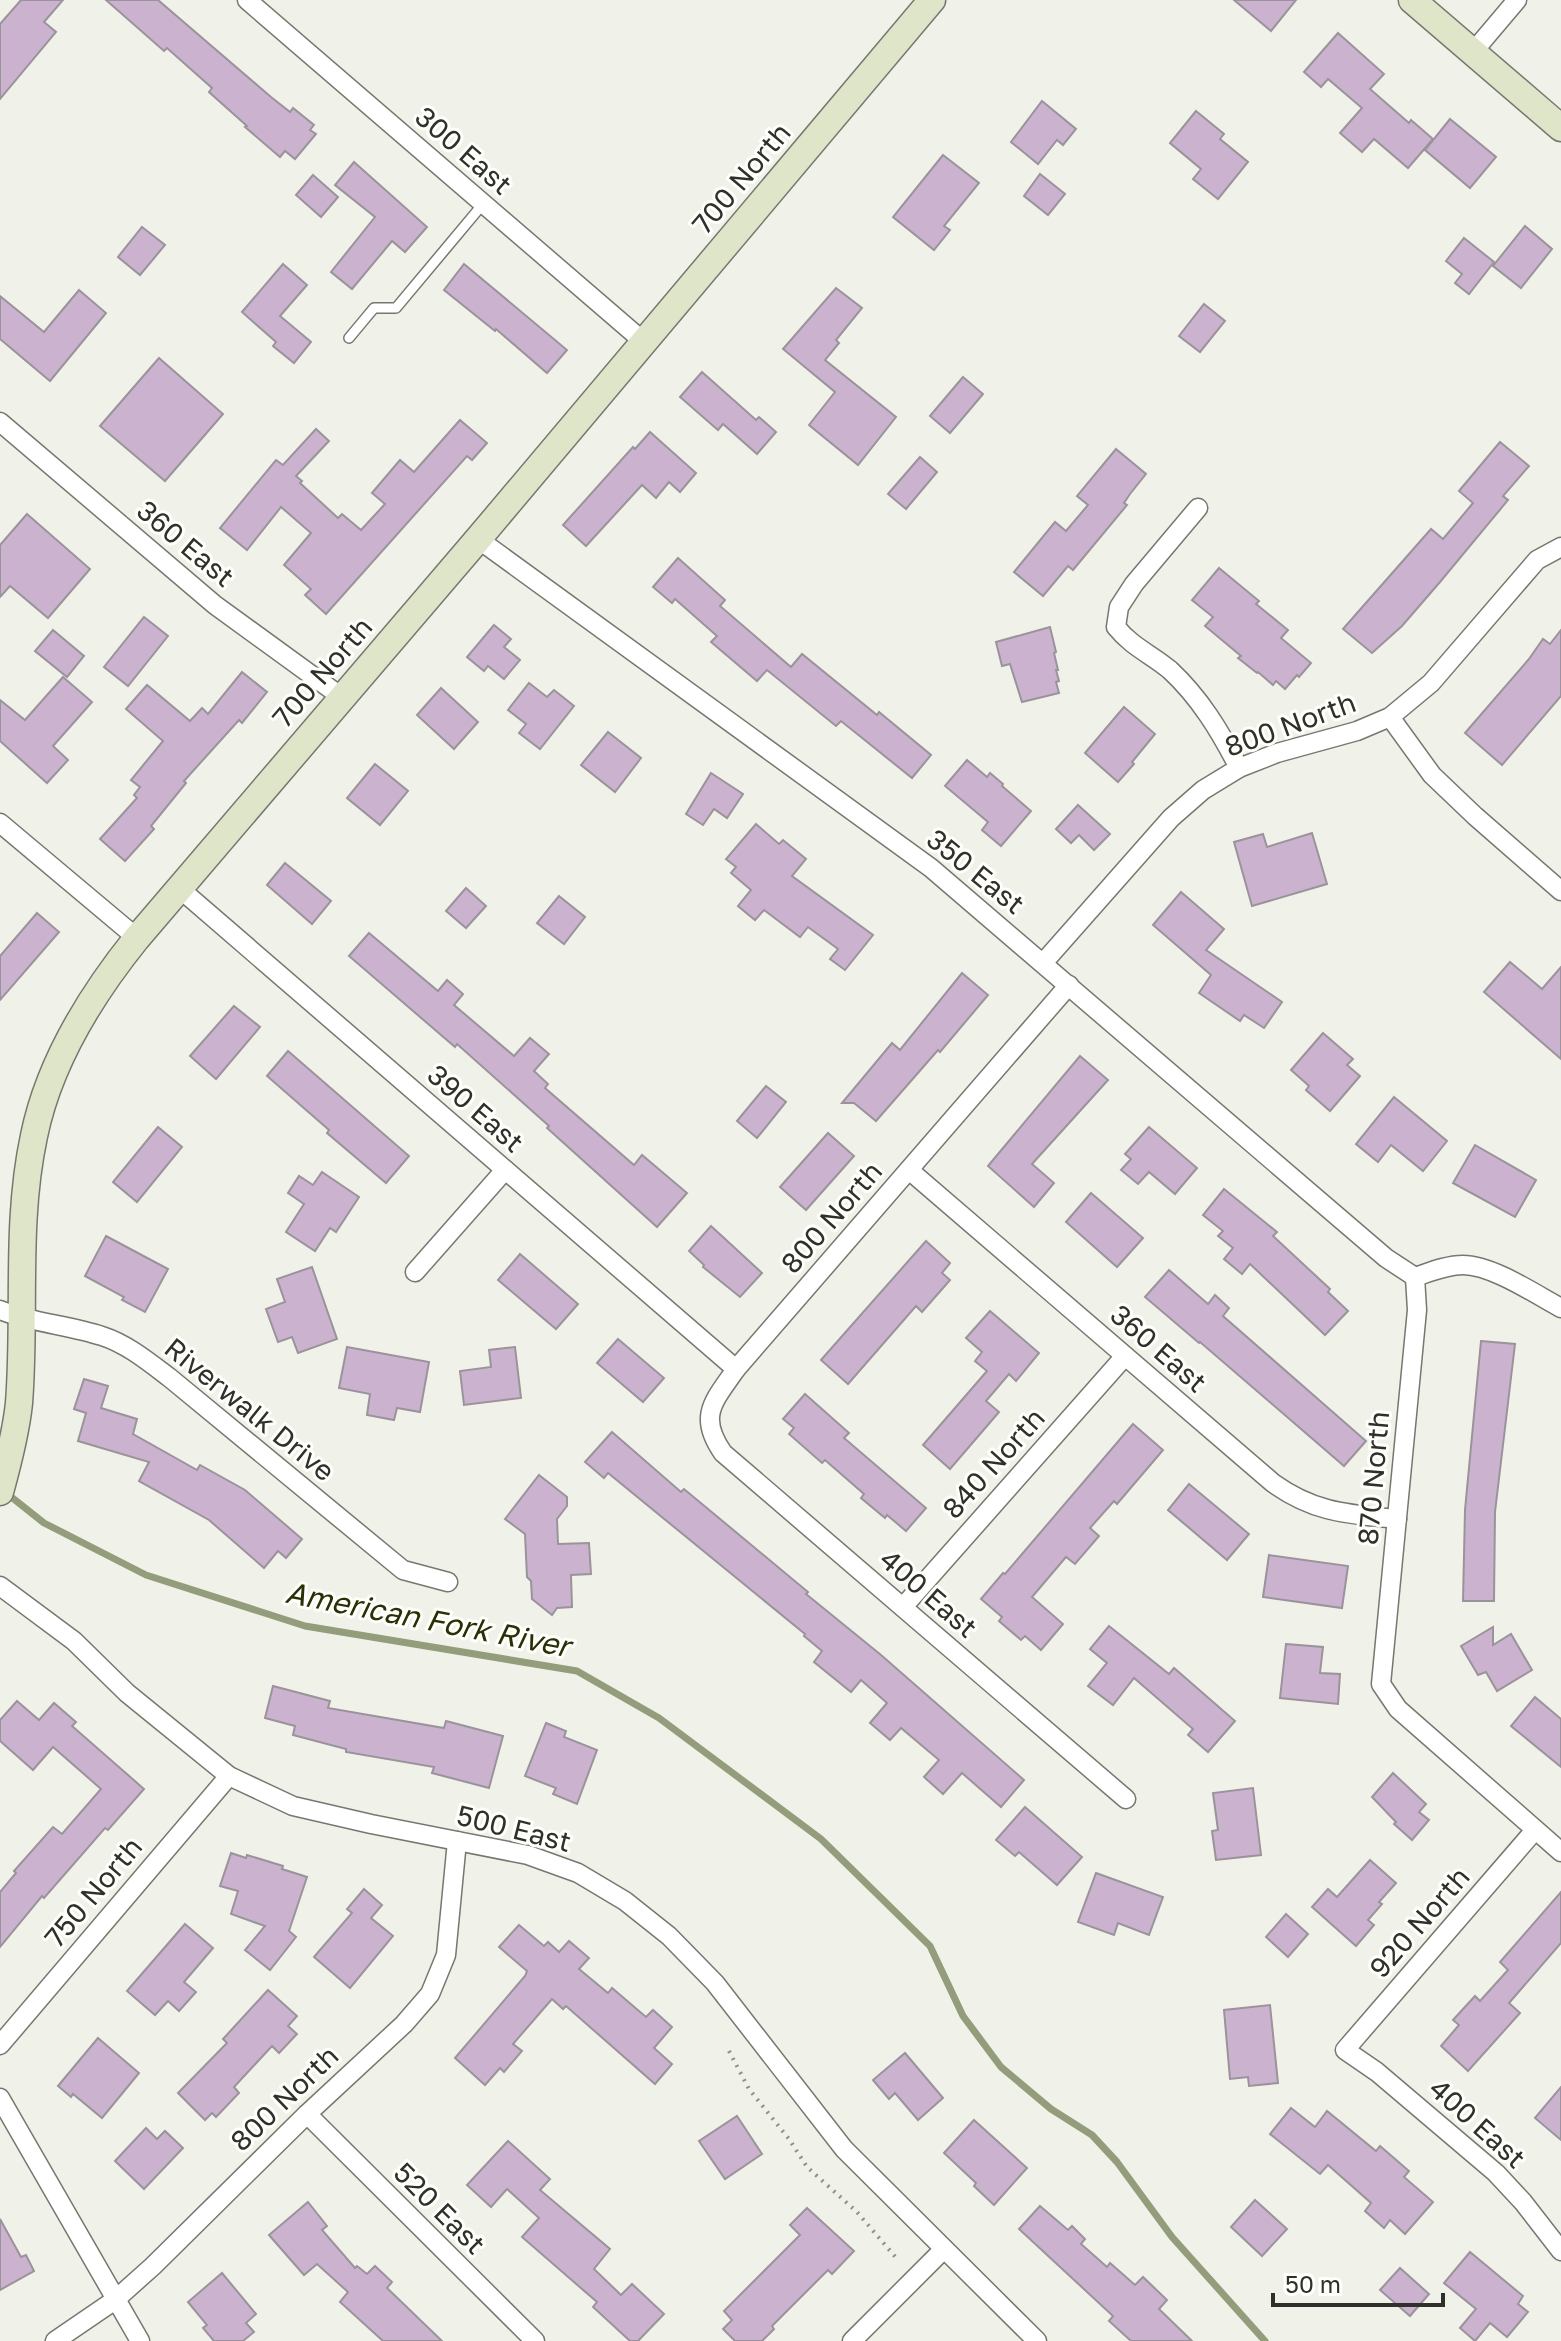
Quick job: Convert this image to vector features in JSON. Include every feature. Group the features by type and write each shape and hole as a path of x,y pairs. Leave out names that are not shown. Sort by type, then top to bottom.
{"street":[{"name":"300 East","path":"247,0 644,342"},
{"name":"700 North","path":"0,1492 16,1420 11,1314 34,1136 57,1065 74,1028 137,938 932,0"},
{"path":"1412,0 1561,128"},
{"path":"1473,52 1517,0"},
{"name":"360 East","path":"0,422 215,605 343,698"},
{"path":"1198,508 1134,584 1119,607 1116,627 1127,641 1167,668 1205,708 1239,768"},
{"name":"350 East","path":"478,539 931,868 1386,1258 1415,1277"},
{"name":"800 North","path":"1043,963 1171,818 1203,790 1239,768 1277,753 1357,731 1390,717 1431,683 1466,646 1537,560 1561,547"},
{"path":"1390,717 1432,775 1561,891"},
{"path":"0,823 137,938"},
{"name":"390 East","path":"179,888 736,1369"},
{"name":"800 North","path":"709,1420 713,1402 736,1369 1069,985"},
{"path":"415,1272 505,1170"},
{"name":"360 East","path":"909,1170 1273,1483 1294,1498 1315,1507 1397,1519"},
{"path":"1415,1277 1462,1265 1483,1268 1561,1308"},
{"name":"870 North","path":"1415,1277 1417,1310 1381,1684 1398,1709 1535,1830"},
{"name":"Riverwalk Drive","path":"11,1314 104,1337 136,1353 403,1570 448,1582"},
{"name":"840 North","path":"903,1607 1125,1356"},
{"name":"400 East","path":"709,1420 712,1438 723,1453 1126,1799"},
{"name":"500 East","path":"0,1586 74,1641 127,1693 229,1776 293,1806 528,1855 578,1873 625,1901 669,1936 715,1983 844,2149 1037,2341"},
{"name":"750 North","path":"0,2045 229,1776"},
{"path":"1535,1830 1561,1852"},
{"name":"920 North","path":"1345,2050 1535,1830"},
{"name":"800 North","path":"55,2341 115,2300 153,2266 307,2114 404,2024 430,1994 446,1955 457,1841"},
{"name":"400 East","path":"1345,2050 1377,2072 1496,2173 1561,2251"},
{"path":"0,2098 140,2341"},
{"name":"520 East","path":"307,2114 535,2341"},
{"path":"852,2341 944,2249"}],"lane":[{"path":"349,338 374,308 396,308 483,204"}],"path":[{"path":"729,2051 749,2089 807,2167 857,2212 898,2260"}],"building":[{"path":"21,0 63,0 44,22 56,32 0,99 0,24"},
{"path":"106,0 158,0 271,97 290,112 293,108 314,125 310,130 316,134 295,159 285,151 280,157 209,92 212,88"},
{"path":"1234,0 1296,0 1271,31"},
{"path":"1338,33 1384,74 1370,89 1433,139 1408,168 1374,139 1362,152 1340,133 1362,108 1328,79 1321,87 1304,72"},
{"path":"1042,101 1076,129 1063,145 1057,140 1038,164 1011,142"},
{"path":"1196,111 1224,134 1220,139 1248,162 1218,199 1193,179 1201,169 1170,143"},
{"path":"1450,119 1496,157 1470,188 1425,150"},
{"path":"943,155 979,183 944,226 950,230 934,250 893,217"},
{"path":"354,162 427,227 405,252 392,241 352,289 331,272 375,217 335,185"},
{"path":"1040,174 1065,194 1048,215 1024,196"},
{"path":"313,175 338,197 321,217 296,195"},
{"path":"1525,226 1552,249 1521,288 1493,266"},
{"path":"142,227 165,245 140,275 118,257"},
{"path":"1464,238 1494,262 1469,294 1455,283 1462,274 1446,261"},
{"path":"283,264 307,285 280,316 311,342 294,363 273,346 276,342 242,312"},
{"path":"464,264 567,350 547,373 444,290"},
{"path":"836,288 862,308 836,340 839,343 825,360 896,417 858,465 809,425 835,392 783,349"},
{"path":"79,290 106,313 50,381 0,339 0,296 44,332"},
{"path":"1204,304 1225,321 1200,352 1179,336"},
{"path":"159,358 223,414 165,481 100,426"},
{"path":"702,372 756,420 759,417 776,432 757,454 723,424 718,430 680,397"},
{"path":"963,377 983,394 950,433 930,416"},
{"path":"460,420 487,443 472,460 467,456 326,614 305,595 311,589 284,565 311,533 281,507 247,550 220,528 276,460 283,465 316,429 329,441 296,476 338,518 342,514 361,530 385,504 372,493 400,460 414,472"},
{"path":"650,432 696,473 680,492 669,482 656,498 642,485 586,546 563,525"},
{"path":"1500,442 1529,466 1503,496 1508,500 1440,582 1402,626 1372,653 1343,629 1431,529 1443,539 1473,503 1459,491"},
{"path":"1116,449 1146,474 1124,503 1127,505 1073,570 1068,566 1043,596 1014,572 1055,522 1066,531 1088,505 1077,496"},
{"path":"920,457 937,472 906,509 888,494"},
{"path":"27,514 90,569 48,618 10,586 0,597 0,545"},
{"path":"678,558 725,600 720,606 791,667 802,654 931,755 912,778 841,721 836,726 767,670 757,681 711,642 717,636 675,599 672,603 653,587"},
{"path":"1219,568 1288,630 1281,638 1311,663 1285,689 1276,681 1273,685 1257,673 1205,626 1213,617 1192,600"},
{"path":"144,617 168,636 128,686 104,667"},
{"path":"494,625 511,639 504,647 520,660 504,679 488,666 484,671 467,657"},
{"path":"1050,627 1056,652 1059,693 1022,702 1010,664 1002,666 996,642"},
{"path":"53,630 84,656 67,677 35,651"},
{"path":"1561,630 1561,696 1502,765 1465,733 1543,639 1550,644"},
{"path":"242,672 267,692 242,723 239,720 184,781 186,783 151,826 154,829 125,861 100,839 137,798 134,795 140,787 131,780 163,741 126,709 147,685 190,721 202,708 208,714"},
{"path":"63,677 92,702 53,746 68,760 47,783 0,741 0,700 25,720"},
{"path":"529,683 547,697 554,690 574,706 540,749 519,733 526,724 508,710"},
{"path":"441,688 478,722 454,749 417,715"},
{"path":"1124,707 1155,734 1118,782 1085,753"},
{"path":"608,732 641,758 615,792 581,765"},
{"path":"967,760 987,777 990,773 1031,811 1001,846 982,830 988,822 945,786"},
{"path":"375,764 408,791 380,825 347,798"},
{"path":"711,773 743,794 727,818 714,809 703,825 686,814"},
{"path":"1078,805 1110,834 1094,850 1079,835 1071,843 1056,829"},
{"path":"756,824 779,844 783,840 806,859 792,876 873,935 845,970 830,959 838,949 808,927 800,937 764,910 755,920 738,906 751,890 731,873 736,867 726,859"},
{"path":"1312,833 1327,884 1252,906 1234,842 1263,834 1267,847"},
{"path":"285,863 331,901 312,924 267,885"},
{"path":"466,888 486,906 466,928 446,911"},
{"path":"1181,892 1224,929 1206,950 1282,1002 1264,1028 1244,1015 1240,1021 1199,993 1211,975 1153,925"},
{"path":"559,896 585,917 564,944 537,923"},
{"path":"37,913 59,932 0,1000 0,956"},
{"path":"369,933 438,991 447,980 463,994 454,1005 514,1056 530,1038 549,1054 534,1071 548,1084 545,1088 634,1165 642,1155 687,1193 657,1227 457,1044 455,1047 349,956"},
{"path":"1510,962 1542,989 1561,967 1561,1059 1484,992"},
{"path":"962,973 988,995 940,1052 938,1050 876,1121 854,1103 842,1103 892,1043 900,1050"},
{"path":"234,1006 260,1027 216,1079 190,1056"},
{"path":"1323,1033 1353,1059 1347,1065 1360,1076 1330,1111 1306,1090 1309,1086 1291,1070"},
{"path":"288,1051 409,1156 386,1183 267,1076"},
{"path":"1080,1056 1108,1080 1032,1164 1054,1183 1034,1207 988,1166"},
{"path":"766,1086 786,1102 757,1138 737,1121"},
{"path":"1394,1097 1447,1141 1423,1171 1391,1145 1378,1162 1356,1144"},
{"path":"158,1127 182,1147 137,1202 113,1182"},
{"path":"1149,1127 1197,1168 1175,1194 1149,1172 1138,1184 1121,1170 1131,1159 1125,1154"},
{"path":"828,1133 854,1156 806,1210 780,1187"},
{"path":"1475,1145 1536,1180 1515,1217 1453,1183"},
{"path":"322,1172 359,1197 336,1232 330,1228 315,1251 286,1232 304,1204 288,1193 299,1176 313,1185"},
{"path":"1224,1189 1277,1232 1273,1236 1330,1289 1328,1292 1348,1311 1325,1335 1250,1264 1242,1274 1224,1259 1233,1248 1218,1236 1223,1231 1203,1215"},
{"path":"1091,1193 1143,1238 1117,1267 1066,1222"},
{"path":"711,1226 762,1273 740,1297 703,1267 689,1251"},
{"path":"106,1236 168,1269 145,1312 85,1276"},
{"path":"926,1241 950,1263 942,1273 950,1280 922,1312 916,1306 848,1384 821,1360"},
{"path":"520,1254 578,1304 556,1329 498,1280"},
{"path":"312,1267 337,1339 298,1353 292,1337 278,1342 266,1309 285,1302 277,1279"},
{"path":"1169,1270 1208,1304 1215,1295 1229,1308 1223,1316 1366,1441 1344,1466 1145,1297"},
{"path":"990,1311 1039,1353 1016,1381 1009,1374 986,1401 999,1412 950,1469 923,1445 987,1371 975,1361 982,1352 966,1338"},
{"path":"618,1339 664,1378 643,1402 597,1363"},
{"path":"1481,1341 1515,1344 1495,1512 1494,1601 1463,1601 1465,1510"},
{"path":"347,1347 429,1362 420,1412 397,1408 394,1420 367,1415 370,1394 339,1388"},
{"path":"515,1347 521,1398 464,1405 460,1371 491,1367 489,1350"},
{"path":"84,1379 108,1386 101,1408 137,1419 133,1434 197,1470 200,1465 245,1490 302,1539 286,1558 278,1551 264,1568 209,1520 139,1481 149,1462 78,1441 86,1413 74,1409"},
{"path":"805,1394 849,1433 844,1438 926,1508 906,1531 887,1515 885,1518 861,1498 864,1494 789,1434 794,1428 783,1419"},
{"path":"1133,1424 1163,1450 1117,1504 1114,1501 1090,1528 1099,1536 1075,1564 1066,1557 1032,1597 1063,1624 1041,1650 1025,1636 1021,1640 999,1621 1002,1617 981,1599"},
{"path":"612,1432 681,1492 684,1489 808,1592 806,1594 1024,1780 1001,1807 962,1773 943,1794 924,1777 939,1760 901,1728 890,1740 870,1723 887,1703 861,1680 851,1692 814,1662 822,1651 805,1634 608,1473 604,1478 585,1462"},
{"path":"539,1475 567,1497 567,1506 557,1519 558,1544 589,1543 591,1574 571,1575 572,1607 557,1608 552,1615 532,1599 531,1581 527,1577 525,1534 505,1519"},
{"path":"1189,1484 1249,1534 1227,1560 1168,1510"},
{"path":"1269,1555 1348,1566 1342,1608 1263,1597"},
{"path":"1109,1626 1169,1674 1174,1668 1235,1721 1208,1752 1188,1735 1193,1729 1134,1678 1113,1705 1088,1686 1107,1663 1090,1649"},
{"path":"1493,1627 1493,1645 1511,1634 1532,1670 1497,1691 1486,1672 1478,1675 1461,1646"},
{"path":"1286,1644 1323,1647 1320,1673 1340,1674 1338,1704 1280,1698"},
{"path":"273,1686 330,1701 328,1708 444,1728 446,1721 503,1736 489,1788 432,1773 434,1767 346,1752 346,1749 293,1735 295,1726 265,1718"},
{"path":"1535,1697 1561,1719 1561,1767 1511,1726"},
{"path":"17,1701 39,1720 54,1703 76,1722 72,1726 144,1789 44,1898 42,1896 0,1947 0,1892 16,1873 14,1871 53,1827 62,1834 101,1789 53,1747 33,1770 0,1741 0,1720"},
{"path":"546,1723 566,1731 564,1737 597,1750 577,1804 553,1794 556,1788 525,1776"},
{"path":"1393,1773 1426,1804 1419,1812 1429,1820 1412,1840 1372,1797"},
{"path":"1253,1788 1261,1855 1216,1860 1212,1831 1218,1830 1213,1793"},
{"path":"1025,1807 1082,1857 1057,1885 1019,1852 1015,1856 996,1840"},
{"path":"231,1853 283,1866 282,1869 307,1877 289,1931 296,1937 270,1970 245,1950 265,1926 231,1914 238,1891 220,1886"},
{"path":"1370,1860 1396,1883 1379,1902 1382,1904 1368,1920 1374,1925 1356,1946 1312,1907 1328,1889 1337,1897"},
{"path":"1096,1873 1163,1897 1149,1935 1118,1923 1114,1935 1078,1922"},
{"path":"364,1889 382,1905 371,1918 393,1936 350,1988 314,1957 352,1913 347,1909"},
{"path":"1561,1892 1561,1943 1509,2003 1520,2013 1468,2071 1441,2046 1459,2025 1453,2020 1475,1996 1480,2001 1508,1970 1500,1962"},
{"path":"1286,1914 1308,1934 1288,1957 1266,1937"},
{"path":"185,1924 213,1948 184,1982 196,1992 179,2011 168,2001 155,2015 127,1991"},
{"path":"519,1925 544,1946 548,1942 559,1952 569,1941 589,1958 579,1969 608,1993 612,1988 646,2017 653,2010 672,2027 654,2048 672,2064 655,2084 566,2006 563,2009 552,1999 513,2044 522,2051 504,2072 500,2068 485,2085 455,2058 525,1976 527,1971 499,1947"},
{"path":"268,1990 297,2016 288,2026 297,2034 279,2053 272,2046 234,2087 239,2093 216,2117 212,2113 205,2120 178,2093 227,2043 223,2039"},
{"path":"1270,2005 1278,2083 1249,2086 1248,2077 1230,2079 1224,2010"},
{"path":"98,2038 139,2073 102,2118 58,2086"},
{"path":"905,2053 943,2098 918,2120 895,2093 889,2099 873,2080"},
{"path":"1561,2087 1561,2140 1535,2118"},
{"path":"1291,2108 1315,2127 1327,2111 1376,2151 1380,2146 1409,2171 1404,2177 1433,2202 1405,2234 1390,2220 1384,2228 1365,2211 1371,2203 1328,2165 1320,2174 1270,2134"},
{"path":"737,2116 762,2154 725,2179 699,2141"},
{"path":"974,2120 1027,2168 994,2205 944,2153"},
{"path":"146,2128 157,2139 165,2131 183,2148 144,2189 115,2161"},
{"path":"508,2141 550,2179 540,2190 610,2249 594,2269 621,2295 632,2284 664,2314 638,2341 630,2341 593,2307 597,2302 522,2237 539,2218 507,2189 491,2207 467,2185"},
{"path":"1255,2200 1287,2229 1262,2256 1231,2227"},
{"path":"308,2202 327,2226 322,2230 355,2268 357,2266 367,2274 375,2266 392,2282 387,2288 442,2341 383,2341 340,2302 348,2292 317,2264 304,2275 269,2235"},
{"path":"1040,2206 1068,2230 1072,2226 1085,2239 1081,2244 1107,2267 1110,2263 1135,2285 1143,2277 1167,2300 1159,2309 1192,2341 1131,2341 1109,2321 1113,2316 1019,2229"},
{"path":"807,2208 854,2251 832,2274 828,2270 772,2326 774,2329 762,2341 735,2341 723,2329 732,2320 724,2311 800,2235 790,2225"},
{"path":"0,2219 21,2257 26,2255 34,2271 0,2290"},
{"path":"1470,2252 1523,2296 1518,2304 1528,2312 1507,2337 1490,2323 1475,2341 1460,2328 1476,2309 1444,2283"},
{"path":"1400,2268 1429,2294 1410,2316 1380,2290"},
{"path":"222,2273 256,2314 246,2323 254,2332 243,2341 214,2341 203,2328 207,2325 188,2302"}],"waterway":[{"name":"American Fork River","path":"5,1492 44,1523 146,1575 305,1626 577,1671 659,1718 821,1839 930,1946 963,2016 1001,2067 1051,2109 1092,2135 1117,2162 1172,2237 1265,2341"}]}
